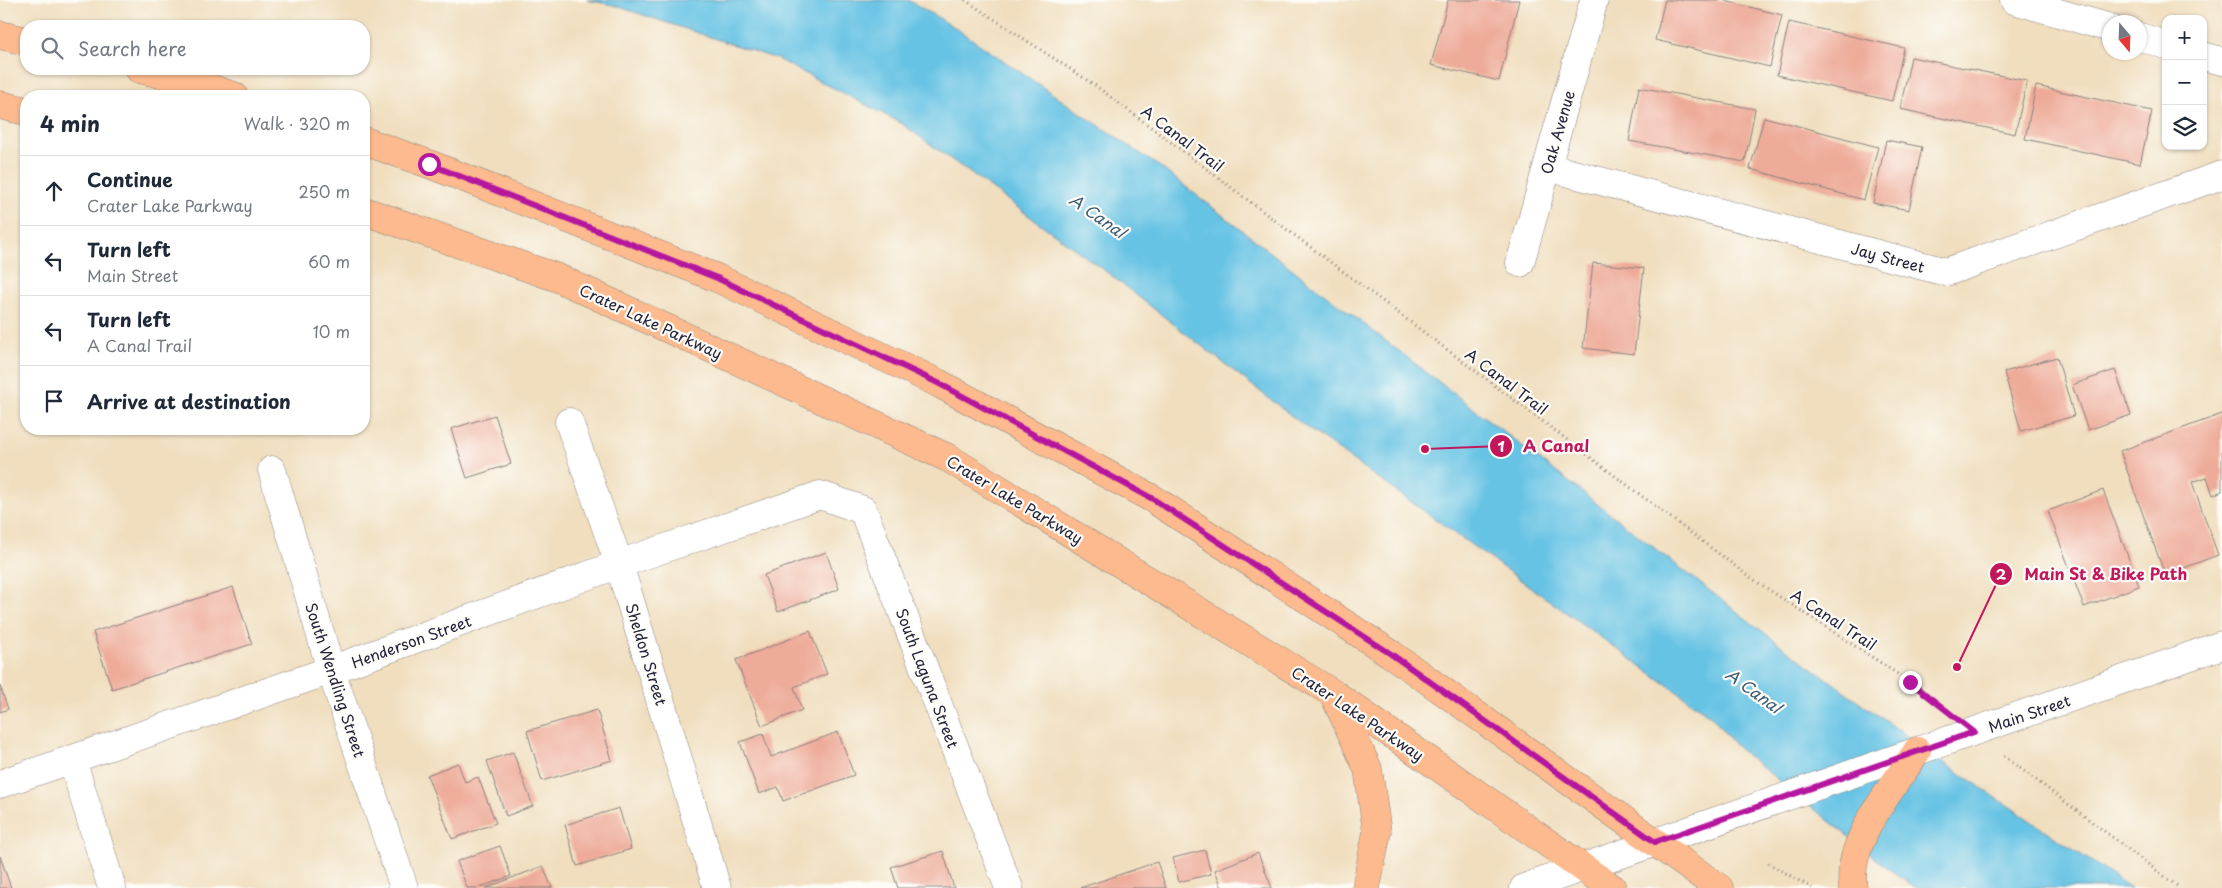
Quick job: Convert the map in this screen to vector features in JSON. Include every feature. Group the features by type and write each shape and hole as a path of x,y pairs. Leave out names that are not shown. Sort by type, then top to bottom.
{"main road":[{"path":"0,35 20,40"},
{"path":"164,75 216,90"},
{"path":"0,104 20,109"},
{"path":"370,143 429,164 717,278 938,383 1153,499 1391,654 1719,888"},
{"name":"Crater Lake Parkway","path":"370,213 558,278 948,458 1334,694 1612,888"},
{"path":"1334,694 1368,769 1377,832 1366,888"},
{"path":"1852,881 1867,824 1917,751"}],"street":[{"name":"Oak Avenue","path":"1520,264 1594,0"},
{"path":"2014,0 2102,26"},
{"path":"2147,39 2162,44"},
{"path":"2207,57 2222,61"},
{"name":"Jay Street","path":"1547,167 1946,272 2222,175"},
{"name":"Sheldon Street","path":"568,422 620,564 718,888"},
{"name":"South Wendling Street","path":"272,470 330,670 404,888"},
{"name":"Henderson Street","path":"0,784 330,670 620,564 820,494"},
{"name":"South Laguna Street","path":"820,494 863,510 1010,888"},
{"name":"Main Street","path":"1524,888 2222,645"},
{"path":"72,759 112,888"}],"path":[{"name":"A Canal Trail","path":"965,0 1096,86 1751,578 1910,682 1970,734 2180,888"},
{"path":"1768,863 1812,888"}],"water":[{"path":"587,0 908,0 954,27 1160,167 1779,644 1940,760 2131,888 1917,888 1889,869 1737,747 1711,716 1302,424 1104,270 901,123 777,59 613,5"}],"building":[{"path":"1448,0 1519,0 1499,81 1431,65"},
{"path":"1665,0 1721,0 1782,15 1770,67 1655,40"},
{"path":"1789,22 1904,48 1892,101 1777,75"},
{"path":"1911,57 2027,81 2015,134 1900,109"},
{"path":"2036,86 2152,111 2140,164 2025,139"},
{"path":"1639,87 1755,109 1745,162 1629,141"},
{"path":"1764,117 1878,147 1864,200 1750,169"},
{"path":"1886,140 1922,147 1909,210 1873,203"},
{"path":"1593,263 1644,268 1634,354 1583,348"},
{"path":"2057,357 2074,416 2021,431 2004,372"},
{"path":"2115,370 2131,415 2088,430 2072,385"},
{"path":"2222,414 2222,491 2213,495 2207,477 2192,482 2218,555 2165,575 2120,451"},
{"path":"495,415 511,464 467,478 451,429"},
{"path":"2103,490 2139,586 2084,607 2048,511"},
{"path":"826,552 839,589 778,612 764,575"},
{"path":"233,587 252,644 112,689 93,632"},
{"path":"810,631 827,674 794,687 802,710 762,726 736,660"},
{"path":"0,686 8,709 0,712"},
{"path":"597,710 612,760 542,781 527,731"},
{"path":"838,732 854,775 783,801 778,787 759,794 740,742 763,734 771,757"},
{"path":"513,752 533,806 506,816 487,761"},
{"path":"458,763 465,782 478,777 496,823 452,839 427,775"},
{"path":"619,808 631,849 577,866 565,825"},
{"path":"500,846 511,876 478,888 467,888 457,861"},
{"path":"1205,850 1211,874 1179,882 1173,858"},
{"path":"943,851 954,888 898,888 891,867"},
{"path":"1258,853 1272,888 1222,888 1215,870"},
{"path":"0,856 11,888 0,888"},
{"path":"1157,862 1166,888 1080,888"},
{"path":"543,866 552,888 486,888"}],"place":[{"name":"A Canal","path":"1425,449"},
{"name":"Main St & Bike Path","path":"1957,667"}],"route":[{"path":"429,164 717,278 938,383 1153,499 1391,654 1655,842 1974,732 1910,682"}]}
